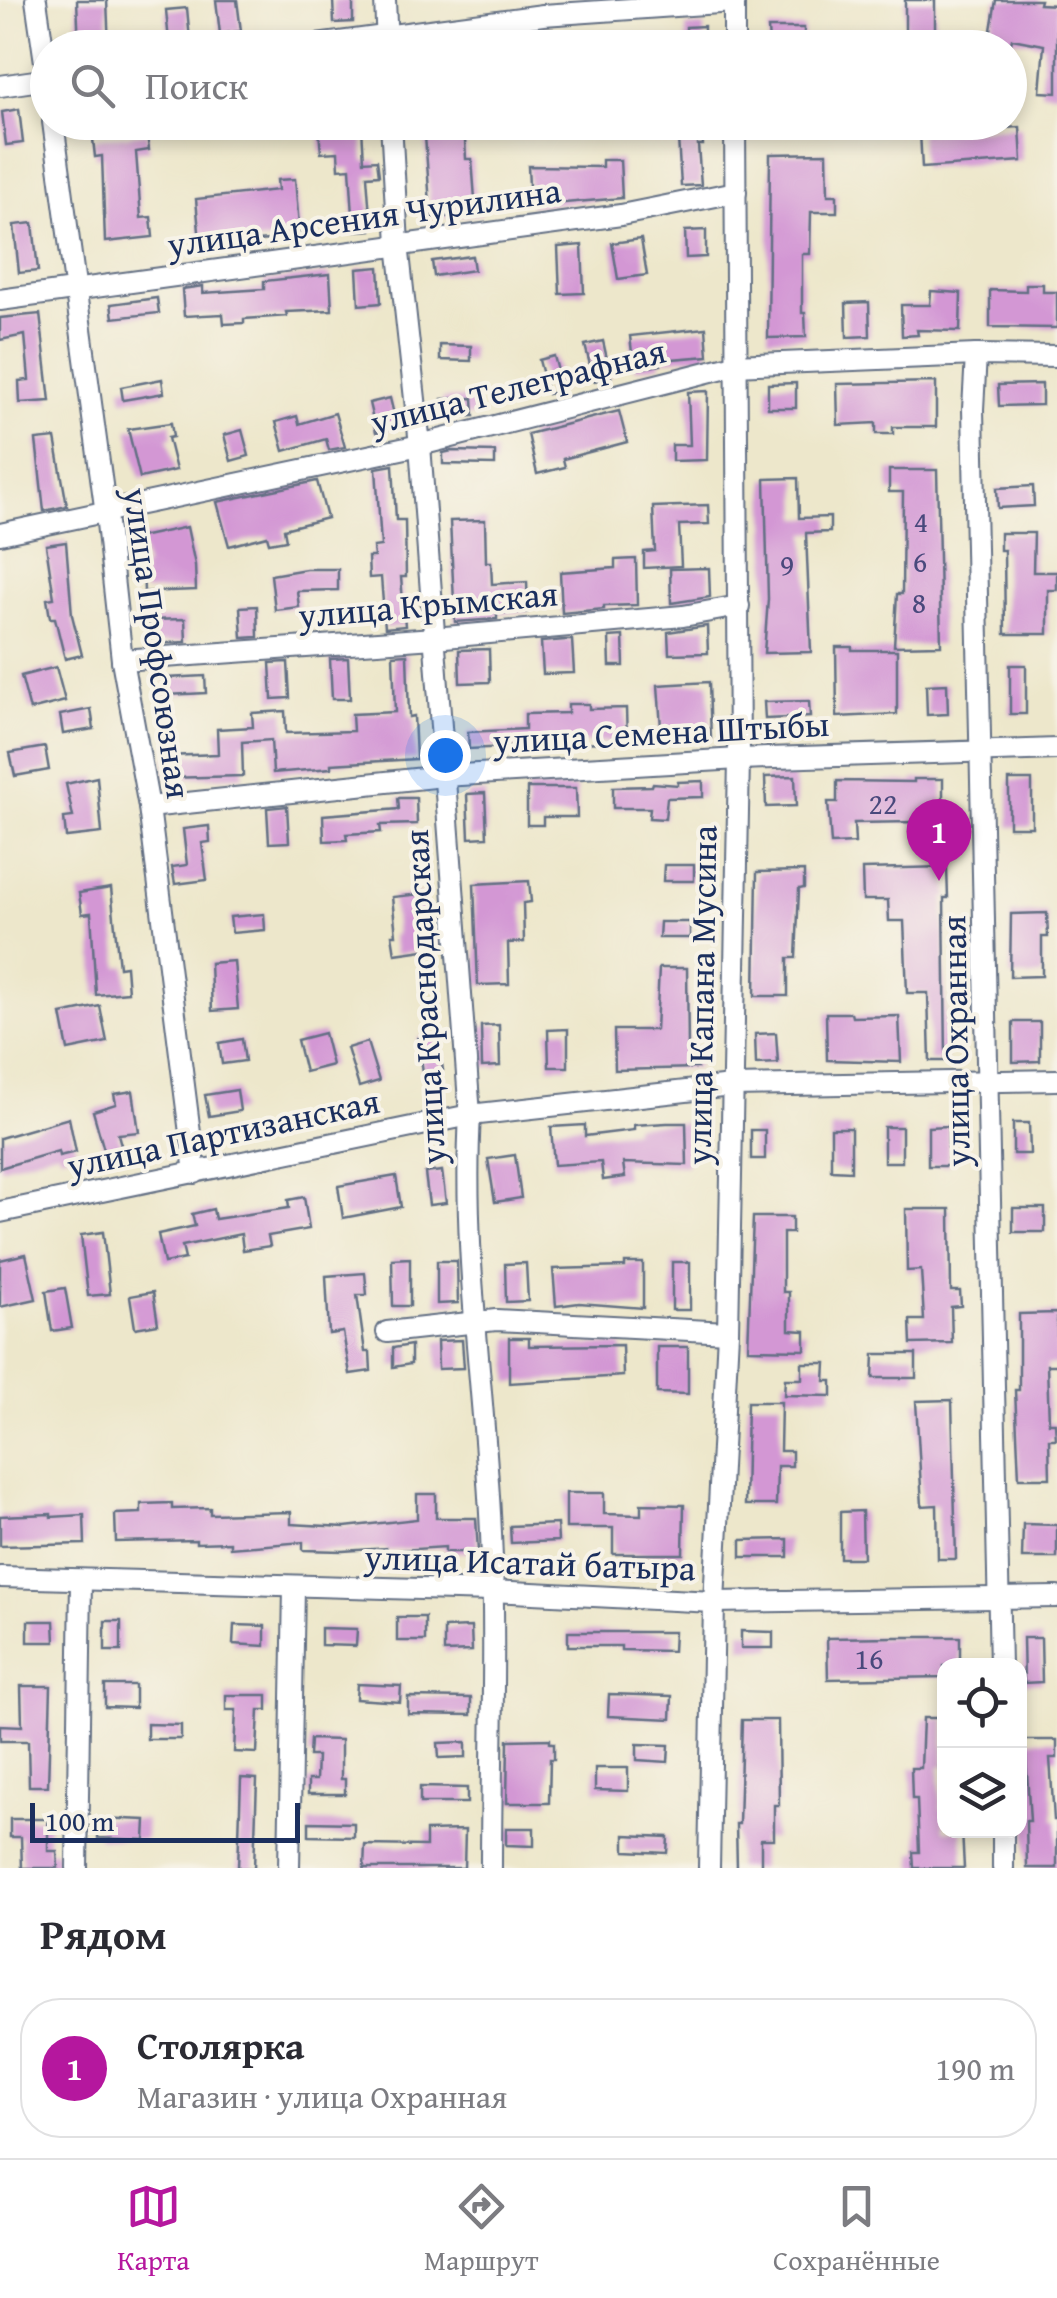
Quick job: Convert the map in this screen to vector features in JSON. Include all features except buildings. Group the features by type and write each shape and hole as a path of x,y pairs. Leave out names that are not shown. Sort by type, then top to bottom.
{"street":[{"path":"36,0 40,30"},
{"path":"385,0 386,30"},
{"path":"458,30 543,16 734,1 734,30"},
{"path":"0,86 30,83"},
{"name":"улица Профсоюзная","path":"55,140 122,660 149,806 195,1173"},
{"name":"улица Краснодарская","path":"392,140 398,244 420,446 470,1115 467,1170 474,1322 491,1534 491,1868"},
{"name":"улица Капана Мусина","path":"709,1868 714,1602 728,1332 739,759 735,140"},
{"name":"улица Арсения Чурилина","path":"0,300 621,215 736,192"},
{"name":"улица Телеграфная","path":"0,534 420,446 735,365 976,355 1057,356"},
{"name":"улица Охранная","path":"976,355 973,409 1000,1658"},
{"name":"улица Крымская","path":"122,660 434,638 683,616 739,606"},
{"name":"улица Семена Штыбы","path":"149,806 443,776 739,759 1057,749"},
{"name":"улица Партизанская","path":"0,1212 470,1115 731,1086 1057,1080"},
{"path":"386,1332 496,1320 728,1332"},
{"name":"улица Исатай батыра","path":"0,1577 491,1591 714,1602 1057,1597"},
{"path":"77,1868 81,1580"},
{"path":"288,1868 294,1587"},
{"path":"1002,1838 1003,1868"}],"place":[{"name":"Столярка","path":"939,881"}]}
